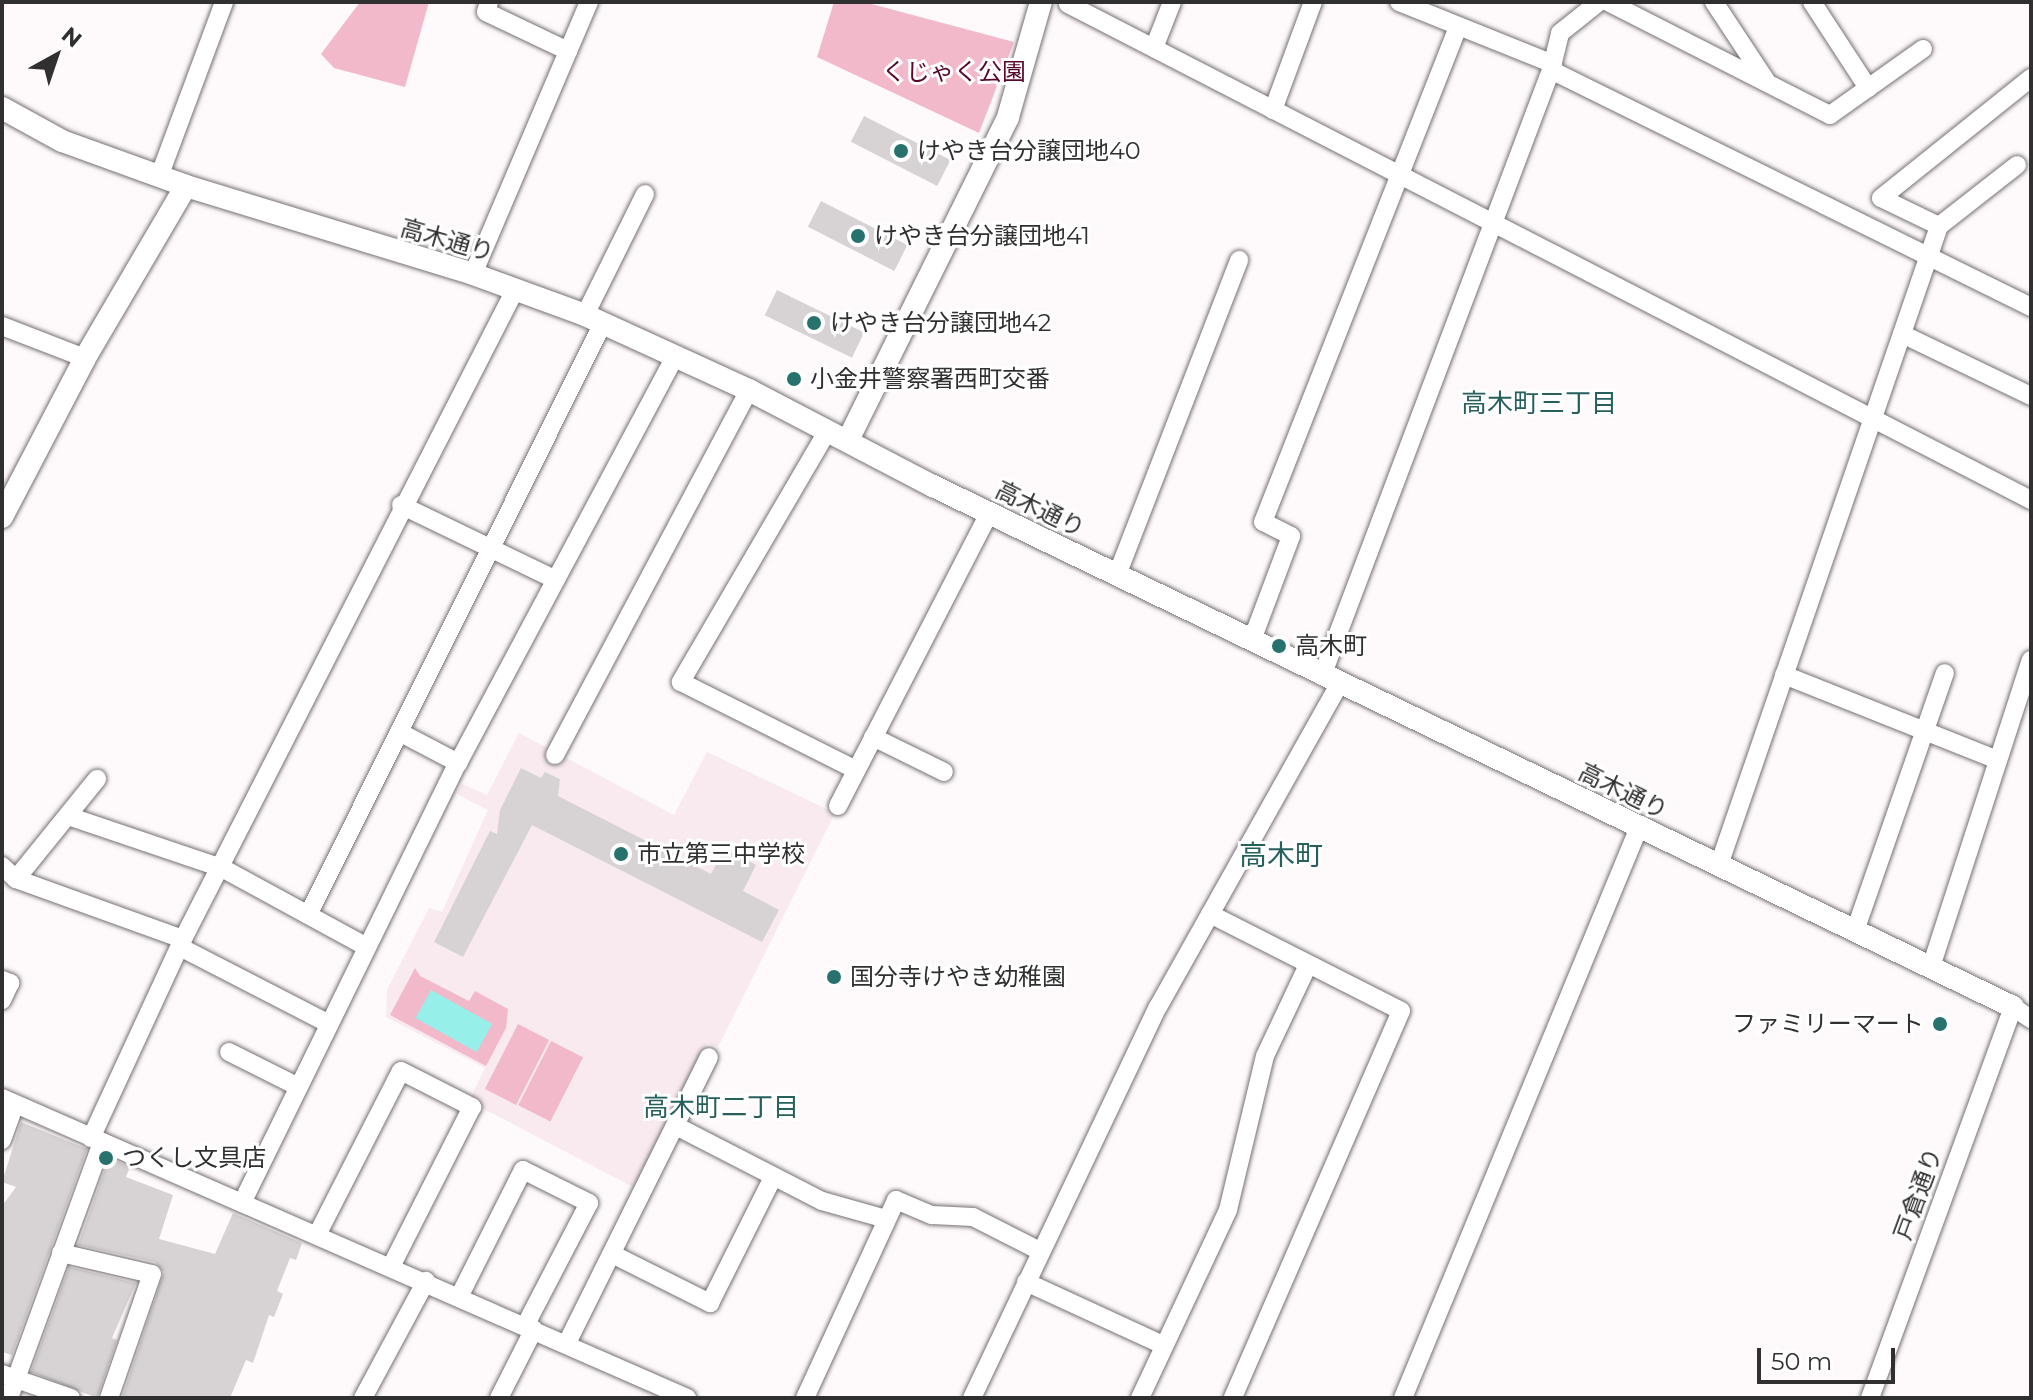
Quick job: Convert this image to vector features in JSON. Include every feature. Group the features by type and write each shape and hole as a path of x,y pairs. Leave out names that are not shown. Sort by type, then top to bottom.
{"street":[{"path":"159,177 224,2"},
{"path":"489,2 486,12 568,51"},
{"path":"473,274 589,2"},
{"path":"856,770 681,682 838,435 1008,117 1041,2"},
{"path":"1154,48 1172,2"},
{"path":"1273,110 1313,2"},
{"path":"1399,2 1552,67 2031,307"},
{"path":"972,1398 1158,1007 1210,914 1330,680 1552,67 1560,33 1599,2"},
{"path":"1608,2 1830,115 1923,49"},
{"path":"1714,2 1767,84"},
{"path":"1812,2 1868,88"},
{"path":"1068,4 2031,500"},
{"path":"1252,640 1291,536 1263,522 1402,176 1458,27"},
{"path":"1939,226 1881,198 2031,78"},
{"name":"高木通り","path":"2,108 62,141 159,177 516,288 594,319 674,359 749,390 989,514 2022,1013"},
{"path":"1719,865 1939,226 2017,165"},
{"path":"2,517 85,358 186,186"},
{"path":"308,915 490,544 594,319 645,194"},
{"path":"1117,575 1239,260"},
{"path":"9,1398 9,1376 61,1253 97,1140 182,943 401,505 516,288"},
{"path":"2,326 85,358"},
{"path":"1902,334 2031,396"},
{"path":"242,1203 458,763 674,359"},
{"path":"555,755 749,390"},
{"path":"401,505 490,544 554,579"},
{"path":"838,806 989,514"},
{"path":"1931,967 2031,660"},
{"path":"1855,931 1945,673"},
{"path":"1784,675 1998,760"},
{"path":"399,732 458,763"},
{"path":"873,737 944,772"},
{"path":"16,879 97,779"},
{"path":"68,816 222,868 367,947"},
{"path":"1403,1398 1639,827"},
{"path":"2,866 16,879 182,943 329,1024"},
{"path":"1210,914 1401,1011 1233,1398"},
{"path":"1140,1398 1228,1210 1265,1056 1308,965"},
{"path":"2,980 10,983 2,1000"},
{"name":"戸倉通り","path":"1870,1398 2022,1013"},
{"path":"229,1052 299,1087"},
{"path":"567,1343 709,1057"},
{"path":"317,1235 401,1071 472,1107 391,1267"},
{"path":"2,1140 8,1101 460,1295 687,1398"},
{"path":"676,1126 822,1201 886,1219"},
{"path":"460,1295 523,1170 589,1203 499,1398"},
{"path":"612,1254 710,1303 773,1177"},
{"path":"805,1398 896,1200 932,1215 973,1217 1040,1251"},
{"path":"61,1253 152,1274 109,1398"},
{"path":"363,1398 426,1281"},
{"path":"1026,1282 1163,1345"},
{"path":"9,1376 71,1398"}],"shaded area":[{"path":"519,733 674,815 707,752 835,813 718,1047 707,1043 637,1189 469,1101 485,1068 386,1017 387,990 429,908 442,912 488,810 457,794 462,784 487,795"}],"green space":[{"path":"360,2 429,2 405,87 334,68 321,54"},
{"name":"くじゃく公園","path":"834,2 864,2 1014,42 979,133 817,57"},
{"path":"415,968 420,976 469,1001 475,991 508,1009 506,1028 486,1066 390,1015"},
{"path":"518,1024 549,1040 516,1105 485,1089"},
{"path":"551,1041 583,1057 550,1121 518,1105"}],"water":[{"path":"431,990 492,1024 477,1052 415,1018"}],"building":[{"name":"けやき台分譲団地40","path":"864,116 950,160 937,186 851,142"},
{"name":"けやき台分譲団地41","path":"821,201 907,245 894,271 808,227"},
{"name":"けやき台分譲団地42","path":"777,290 864,333 852,358 765,315"},
{"path":"521,768 541,778 545,772 560,779 558,796 711,874 724,849 756,865 743,891 779,910 762,942 532,825 463,957 434,942 490,831 497,834 500,810"},
{"path":"21,1122 87,1149 12,1355 2,1352 2,1206 16,1187 2,1182"},
{"path":"109,1158 130,1167 126,1177 173,1195 159,1239 215,1254 233,1213 302,1243 296,1260 290,1258 277,1291 283,1294 274,1317 269,1315 253,1363 246,1360 230,1398 122,1398 164,1272 155,1262 78,1245"},
{"path":"69,1267 136,1283 112,1338 117,1340 97,1398 31,1372"}],"place":[{"name":"けやき台分譲団地40","path":"901,151"},
{"name":"けやき台分譲団地41","path":"858,236"},
{"name":"けやき台分譲団地42","path":"814,323"},
{"name":"小金井警察署西町交番","path":"794,379"},
{"name":"高木町","path":"1279,646"},
{"name":"市立第三中学校","path":"621,854"},
{"name":"国分寺けやき幼稚園","path":"834,977"},
{"name":"ファミリーマート","path":"1940,1024"},
{"name":"つくし文具店","path":"106,1158"}],"district":[{"name":"高木町三丁目","path":"1539,404"},
{"name":"高木町","path":"1281,855"},
{"name":"高木町二丁目","path":"721,1108"}]}
